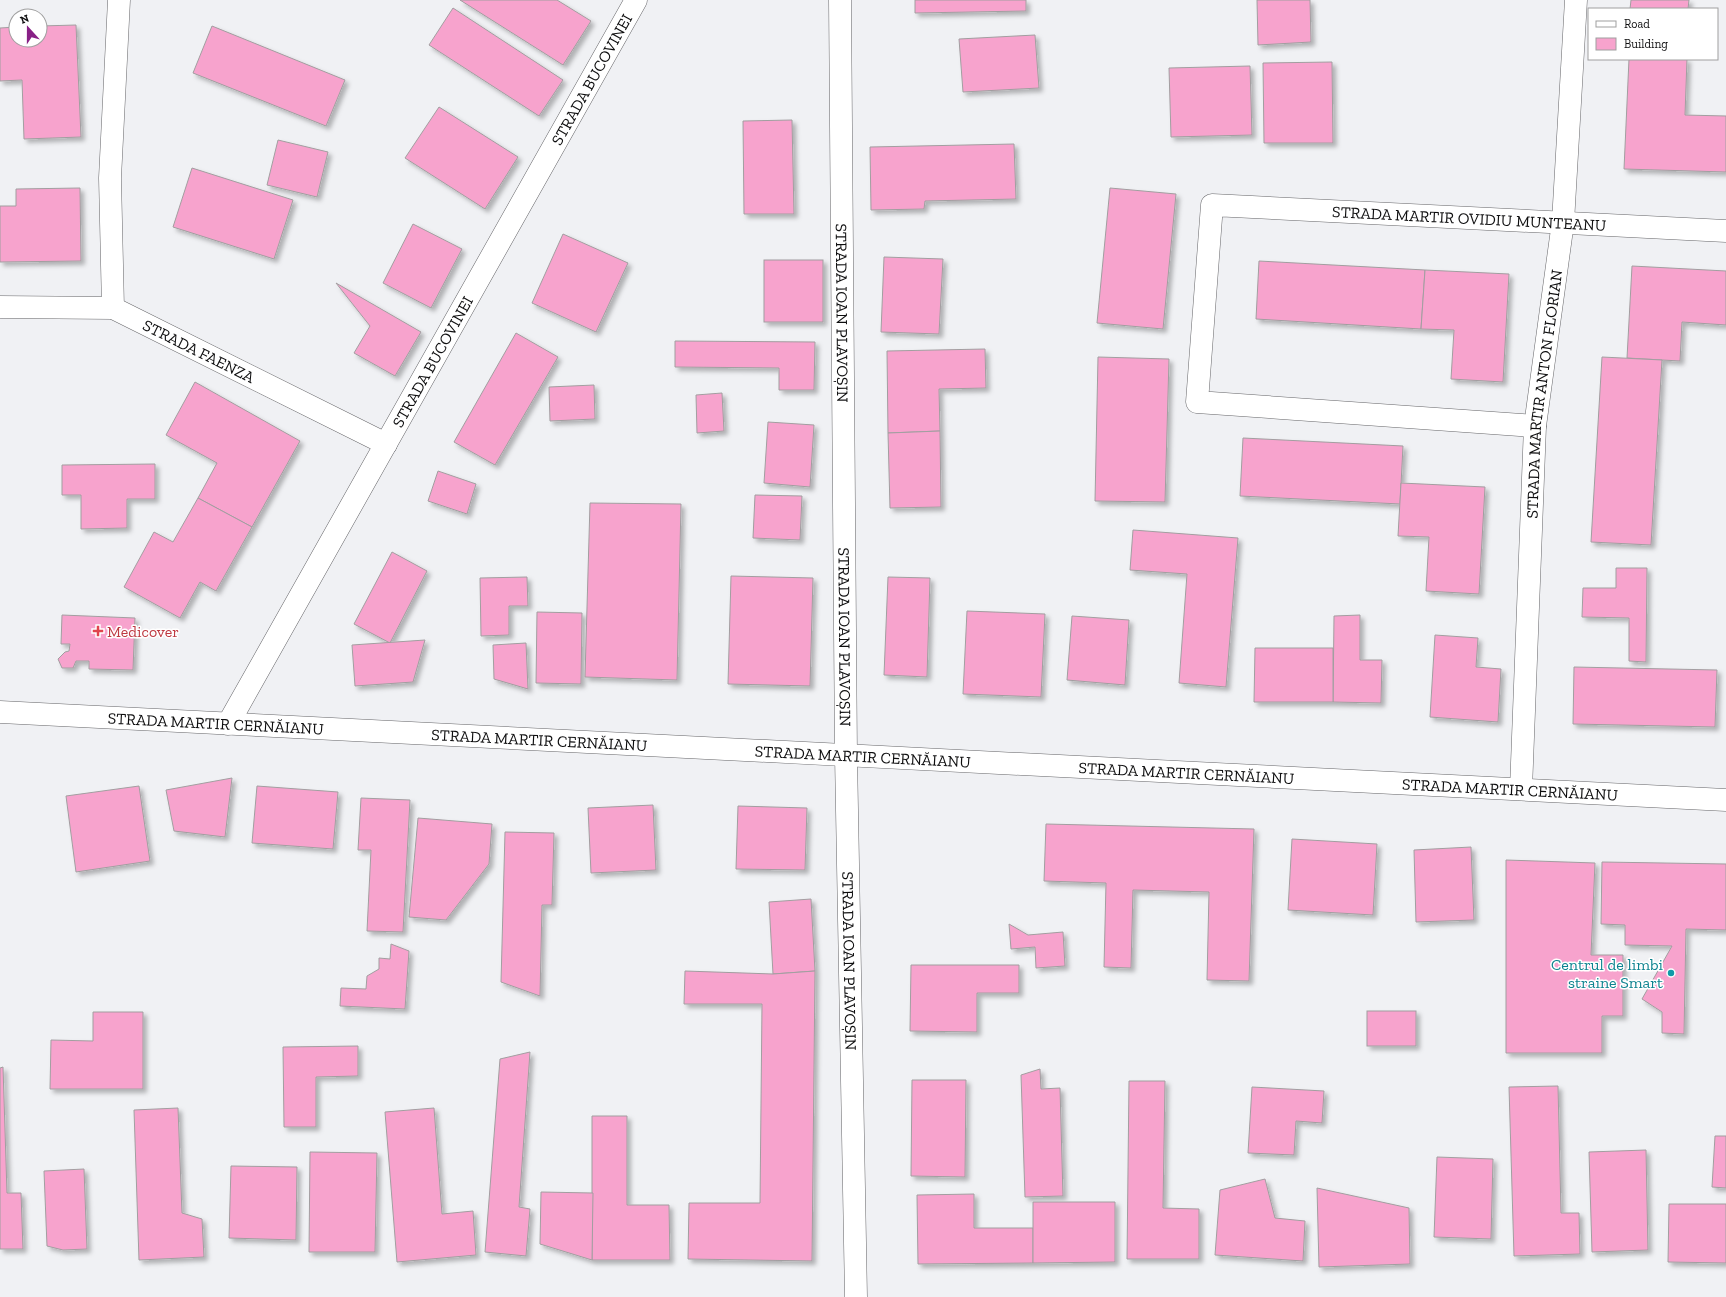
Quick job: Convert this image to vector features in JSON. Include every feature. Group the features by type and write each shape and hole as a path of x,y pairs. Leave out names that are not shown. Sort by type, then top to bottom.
{"street":[{"path":"112,308 110,178 119,0"},
{"name":"STRADA BUCOVINEI","path":"228,724 636,0"},
{"name":"STRADA IOAN PLAVOȘIN","path":"840,0 846,756 856,1297"},
{"name":"STRADA MARTIR ANTON FLORIAN","path":"1521,789 1535,426 1563,222 1576,0"},
{"name":"STRADA MARTIR OVIDIU MUNTEANU","path":"1535,426 1197,402 1212,205 1726,231"},
{"name":"STRADA FAENZA","path":"0,307 112,308 386,444"},
{"name":"STRADA MARTIR CERNĂIANU","path":"0,712 1726,800"}],"building":[{"path":"460,0 557,0 591,21 563,65"},
{"path":"915,0 1026,0 1026,11 915,13"},
{"path":"1257,0 1310,0 1311,42 1258,45"},
{"path":"1631,0 1689,0 1688,8 1630,8"},
{"path":"453,8 563,80 539,116 429,45"},
{"path":"76,25 81,137 24,139 22,80 0,81 0,28 8,28 8,48 48,48 48,26"},
{"path":"212,26 345,80 326,126 193,73"},
{"path":"1035,35 1039,88 963,92 959,39"},
{"path":"1629,60 1687,60 1685,115 1726,116 1726,172 1624,169"},
{"path":"1332,62 1333,143 1264,143 1263,63"},
{"path":"1250,66 1252,135 1171,137 1169,68"},
{"path":"439,107 518,157 485,209 405,158"},
{"path":"792,120 794,214 744,214 743,121"},
{"path":"278,140 328,152 317,197 267,185"},
{"path":"1014,144 1016,199 925,201 924,209 871,210 870,147"},
{"path":"192,168 293,200 274,259 173,227"},
{"path":"80,188 81,261 0,262 0,206 16,206 16,189"},
{"path":"1110,188 1176,194 1163,329 1097,323"},
{"path":"413,224 462,249 431,308 383,283"},
{"path":"563,234 628,263 596,332 532,303"},
{"path":"884,257 943,259 939,334 881,332"},
{"path":"764,260 823,260 823,322 764,322"},
{"path":"1259,261 1425,270 1421,329 1256,319"},
{"path":"1632,266 1726,271 1726,325 1682,322 1680,361 1627,358"},
{"path":"1425,270 1509,274 1503,382 1451,379 1454,330 1421,329"},
{"path":"336,283 421,332 395,376 354,353 370,326"},
{"path":"516,333 558,357 495,465 454,442"},
{"path":"675,341 815,342 814,390 779,390 779,368 675,367"},
{"path":"985,349 986,388 939,389 940,431 888,433 887,351"},
{"path":"1098,357 1169,359 1165,502 1095,501"},
{"path":"1602,357 1662,360 1651,545 1591,542"},
{"path":"195,382 300,441 252,527 198,498 217,463 166,435"},
{"path":"594,385 595,419 550,421 549,387"},
{"path":"722,393 724,431 697,433 696,395"},
{"path":"768,422 814,425 810,487 764,483"},
{"path":"940,431 941,507 890,508 888,433"},
{"path":"1243,438 1403,446 1400,504 1240,496"},
{"path":"155,464 155,499 127,499 127,528 81,529 81,495 62,495 62,465"},
{"path":"438,471 476,484 467,514 428,501"},
{"path":"1401,483 1485,487 1479,594 1426,591 1429,537 1398,536"},
{"path":"755,495 802,496 800,540 753,538"},
{"path":"198,498 252,527 216,591 200,582 180,618 124,587 154,532 173,542"},
{"path":"590,503 681,504 677,680 585,677"},
{"path":"1133,530 1238,538 1226,687 1179,683 1187,574 1130,570"},
{"path":"392,552 427,571 390,643 354,624"},
{"path":"1616,568 1647,568 1646,662 1629,661 1629,618 1582,617 1583,588 1616,588"},
{"path":"731,576 813,578 810,686 728,684"},
{"path":"527,577 528,606 509,606 509,635 481,636 480,578"},
{"path":"888,577 930,578 927,677 884,675"},
{"path":"967,611 1045,614 1041,697 963,694"},
{"path":"537,612 582,613 581,684 536,683"},
{"name":"Medicover","path":"62,615 135,618 133,670 89,669 89,661 76,661 73,668 62,668 58,659 65,652 69,651 70,644 61,644"},
{"path":"1360,615 1360,660 1382,660 1381,703 1333,702 1334,616"},
{"path":"1072,616 1129,620 1125,685 1067,680"},
{"path":"1435,635 1478,638 1476,667 1501,669 1498,722 1430,717"},
{"path":"425,640 413,682 355,686 352,645"},
{"path":"526,643 528,689 494,679 493,645"},
{"path":"1255,648 1333,648 1333,702 1254,702"},
{"path":"1574,667 1717,670 1715,727 1573,724"},
{"path":"232,778 225,837 174,831 166,790"},
{"path":"139,786 150,861 76,872 66,796"},
{"path":"257,786 338,792 333,849 252,843"},
{"path":"361,798 410,800 403,932 367,931 371,850 358,850"},
{"path":"653,805 656,870 591,873 588,808"},
{"path":"738,806 807,808 805,870 736,869"},
{"path":"418,818 492,824 489,864 446,920 409,917"},
{"path":"1046,824 1254,829 1249,981 1207,980 1209,892 1133,890 1131,968 1104,967 1106,883 1044,881"},
{"path":"505,832 554,833 552,905 542,905 540,996 501,982"},
{"path":"1292,839 1377,844 1373,915 1288,910"},
{"path":"1471,847 1474,920 1416,922 1414,850"},
{"path":"1506,860 1595,863 1591,955 1623,955 1623,1016 1602,1016 1602,1053 1506,1053"},
{"name":"Centrul de limbi straine Smart","path":"1602,862 1726,864 1726,930 1686,929 1684,1034 1662,1033 1662,1012 1642,999 1672,946 1625,945 1625,925 1601,924"},
{"path":"811,899 815,971 773,974 769,902"},
{"path":"1009,924 1028,935 1063,932 1065,966 1036,968 1035,947 1011,949"},
{"path":"391,944 409,951 405,1009 340,1006 341,988 366,989 367,976 379,969 379,958 390,959"},
{"path":"911,965 1019,965 1019,993 977,993 977,1032 910,1031"},
{"path":"685,971 773,974 815,971 812,1261 688,1259 689,1203 760,1203 762,1004 684,1004"},
{"path":"1367,1011 1416,1011 1416,1046 1367,1046"},
{"path":"93,1012 143,1012 143,1089 50,1089 51,1040 93,1041"},
{"path":"358,1046 358,1076 316,1077 316,1127 284,1127 283,1047"},
{"path":"530,1052 519,1207 530,1209 526,1256 485,1252 500,1059"},
{"path":"3,1067 7,1193 21,1193 23,1249 0,1249 0,1068"},
{"path":"1040,1069 1041,1089 1060,1088 1063,1196 1025,1197 1021,1075"},
{"path":"912,1080 966,1080 965,1177 911,1176"},
{"path":"1129,1081 1165,1081 1163,1208 1199,1209 1199,1259 1127,1259"},
{"path":"1558,1086 1561,1213 1579,1213 1580,1254 1514,1256 1509,1087"},
{"path":"1252,1087 1324,1091 1322,1123 1296,1121 1294,1155 1248,1153"},
{"path":"178,1108 182,1213 202,1219 204,1257 139,1260 134,1110"},
{"path":"434,1108 442,1214 473,1211 476,1255 397,1262 385,1112"},
{"path":"592,1116 627,1116 627,1205 669,1205 670,1260 592,1260"},
{"path":"1715,1136 1726,1136 1726,1188 1712,1187"},
{"path":"1646,1150 1648,1250 1592,1252 1589,1152"},
{"path":"310,1152 377,1153 375,1252 309,1252"},
{"path":"1437,1157 1493,1159 1491,1239 1434,1237"},
{"path":"231,1166 297,1167 296,1240 229,1238"},
{"path":"84,1169 87,1249 63,1250 47,1246 44,1171"},
{"path":"1265,1179 1275,1218 1305,1221 1303,1261 1215,1255 1220,1190"},
{"path":"1317,1188 1409,1208 1410,1264 1319,1267"},
{"path":"541,1192 593,1193 592,1260 540,1244"},
{"path":"974,1194 974,1228 1033,1228 1033,1263 918,1264 917,1195"},
{"path":"1033,1202 1115,1202 1115,1262 1033,1263"},
{"path":"1669,1204 1726,1204 1726,1263 1668,1262"}],"place":[{"name":"Medicover","path":"98,631"},
{"name":"Centrul de limbi straine Smart","path":"1671,973"}]}
